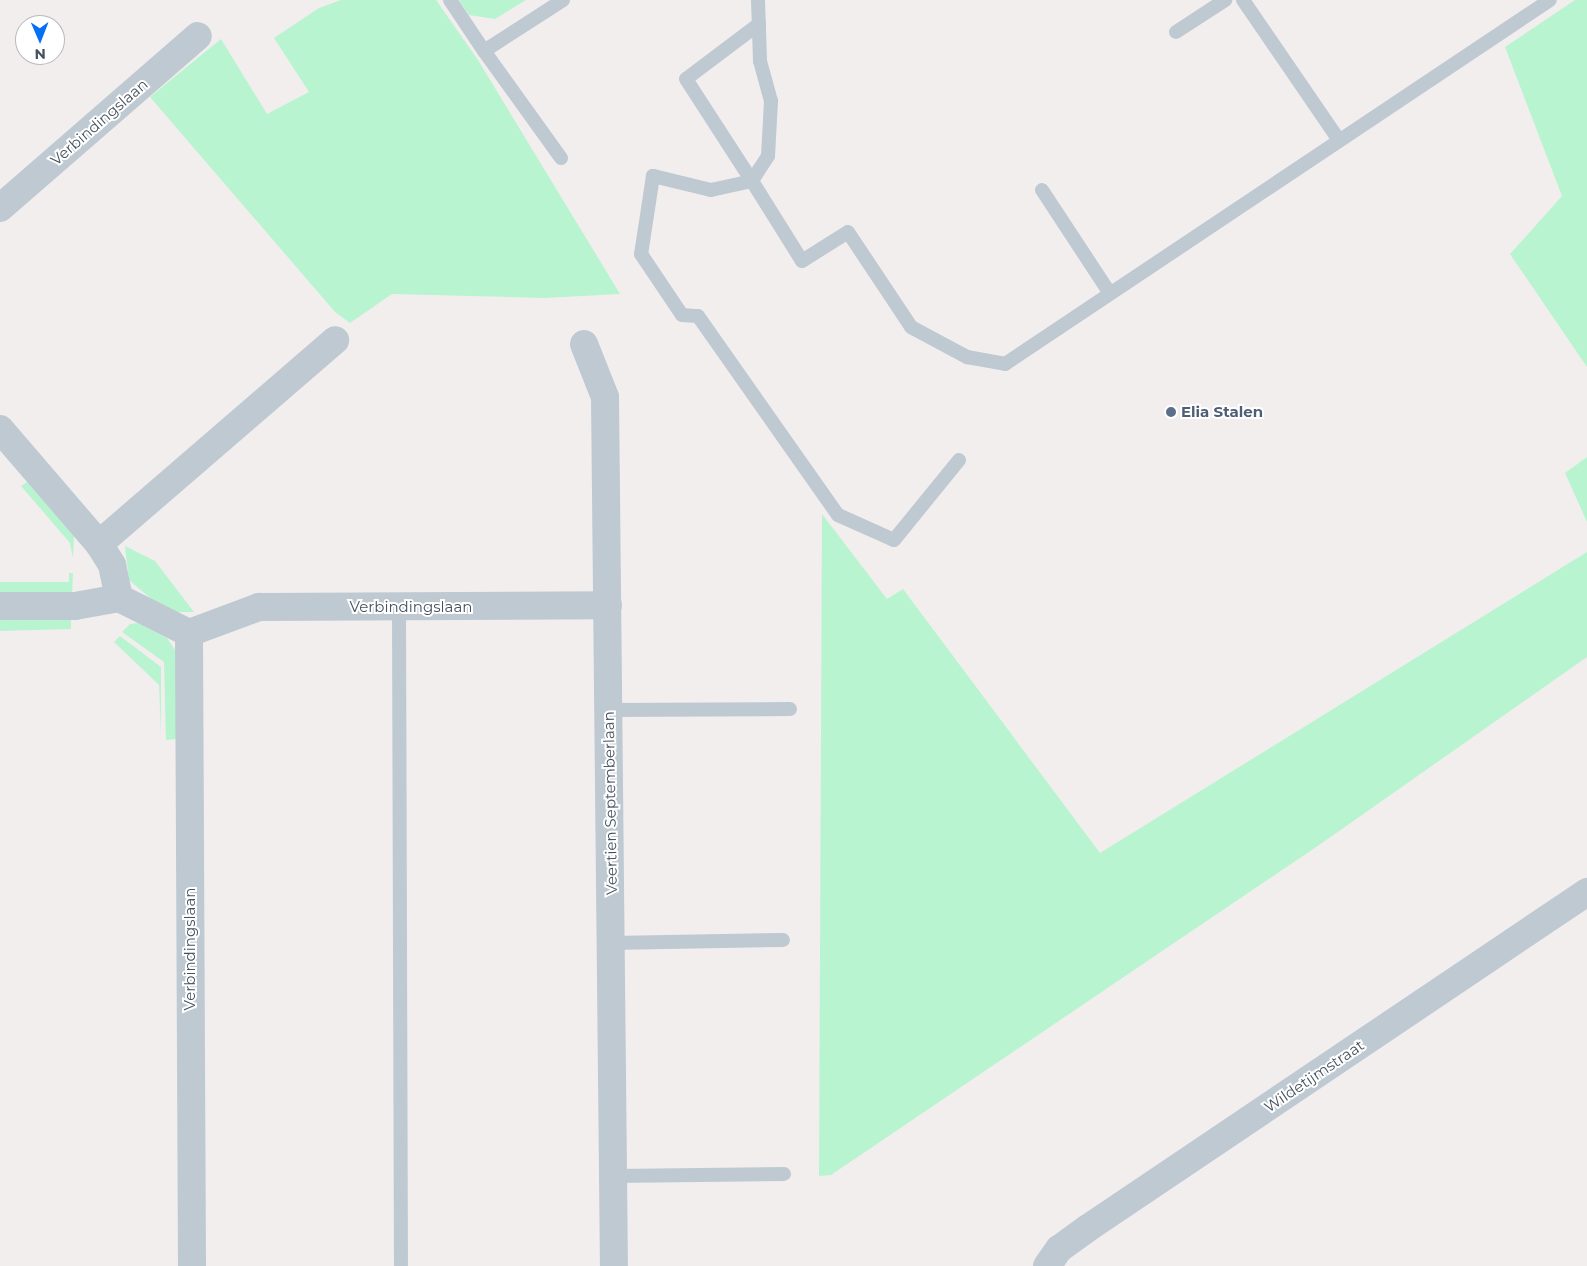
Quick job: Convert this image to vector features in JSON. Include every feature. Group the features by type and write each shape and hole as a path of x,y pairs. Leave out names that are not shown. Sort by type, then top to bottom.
{"street":[{"name":"Verbindingslaan","path":"0,208 198,36"},
{"path":"99,544 336,340"},
{"name":"Veertien Septemberlaan","path":"584,344 605,397 614,1266"},
{"path":"0,429 99,544 112,565 119,598"},
{"path":"0,606 75,606 119,598 189,633"},
{"name":"Verbindingslaan","path":"192,1266 189,633 259,607 608,604"},
{"name":"Wildetijmstraat","path":"1047,1266 1059,1249 1088,1228 1587,892"}],"lane":[{"path":"450,0 561,158"},
{"path":"484,51 563,0"},
{"path":"758,0 760,61 771,101 768,156 752,181 711,190 653,176 641,254 682,315 698,316 838,515 894,540 959,460"},
{"path":"1176,32 1225,0"},
{"path":"1243,0 1339,140"},
{"path":"759,24 686,79 802,261 848,232 911,327 967,357 1005,364 1110,292 1550,0"},
{"path":"1042,190 1110,292"},
{"path":"399,607 401,1266"},
{"path":"609,710 790,709"},
{"path":"611,943 783,940"},
{"path":"613,1176 784,1174"}],"green space":[{"path":"341,0 436,0 478,60 620,294 544,298 392,294 350,323 335,312 150,97 221,39 267,114 309,92 274,38 319,8"},
{"path":"459,0 526,0 495,19 469,15"},
{"path":"1575,0 1587,0 1587,367 1510,254 1562,196 1505,47"},
{"path":"1587,457 1587,522 1565,473"},
{"path":"27,482 74,536 73,558 70,543 21,486"},
{"path":"822,514 887,599 903,589 1100,853 1587,552 1587,657 1322,843 831,1175 819,1176"},
{"path":"125,546 155,561 194,612 176,612 157,604 129,580"},
{"path":"69,573 73,573 72,597 0,594 0,582 69,582"},
{"path":"71,615 71,629 0,631 0,618"},
{"path":"138,623 167,638 179,656 176,739 166,740 164,662 122,632 130,624"},
{"path":"120,636 161,667 161,735 159,685 114,642"}],"place":[{"name":"Elia Stalen","path":"1171,412"}]}
